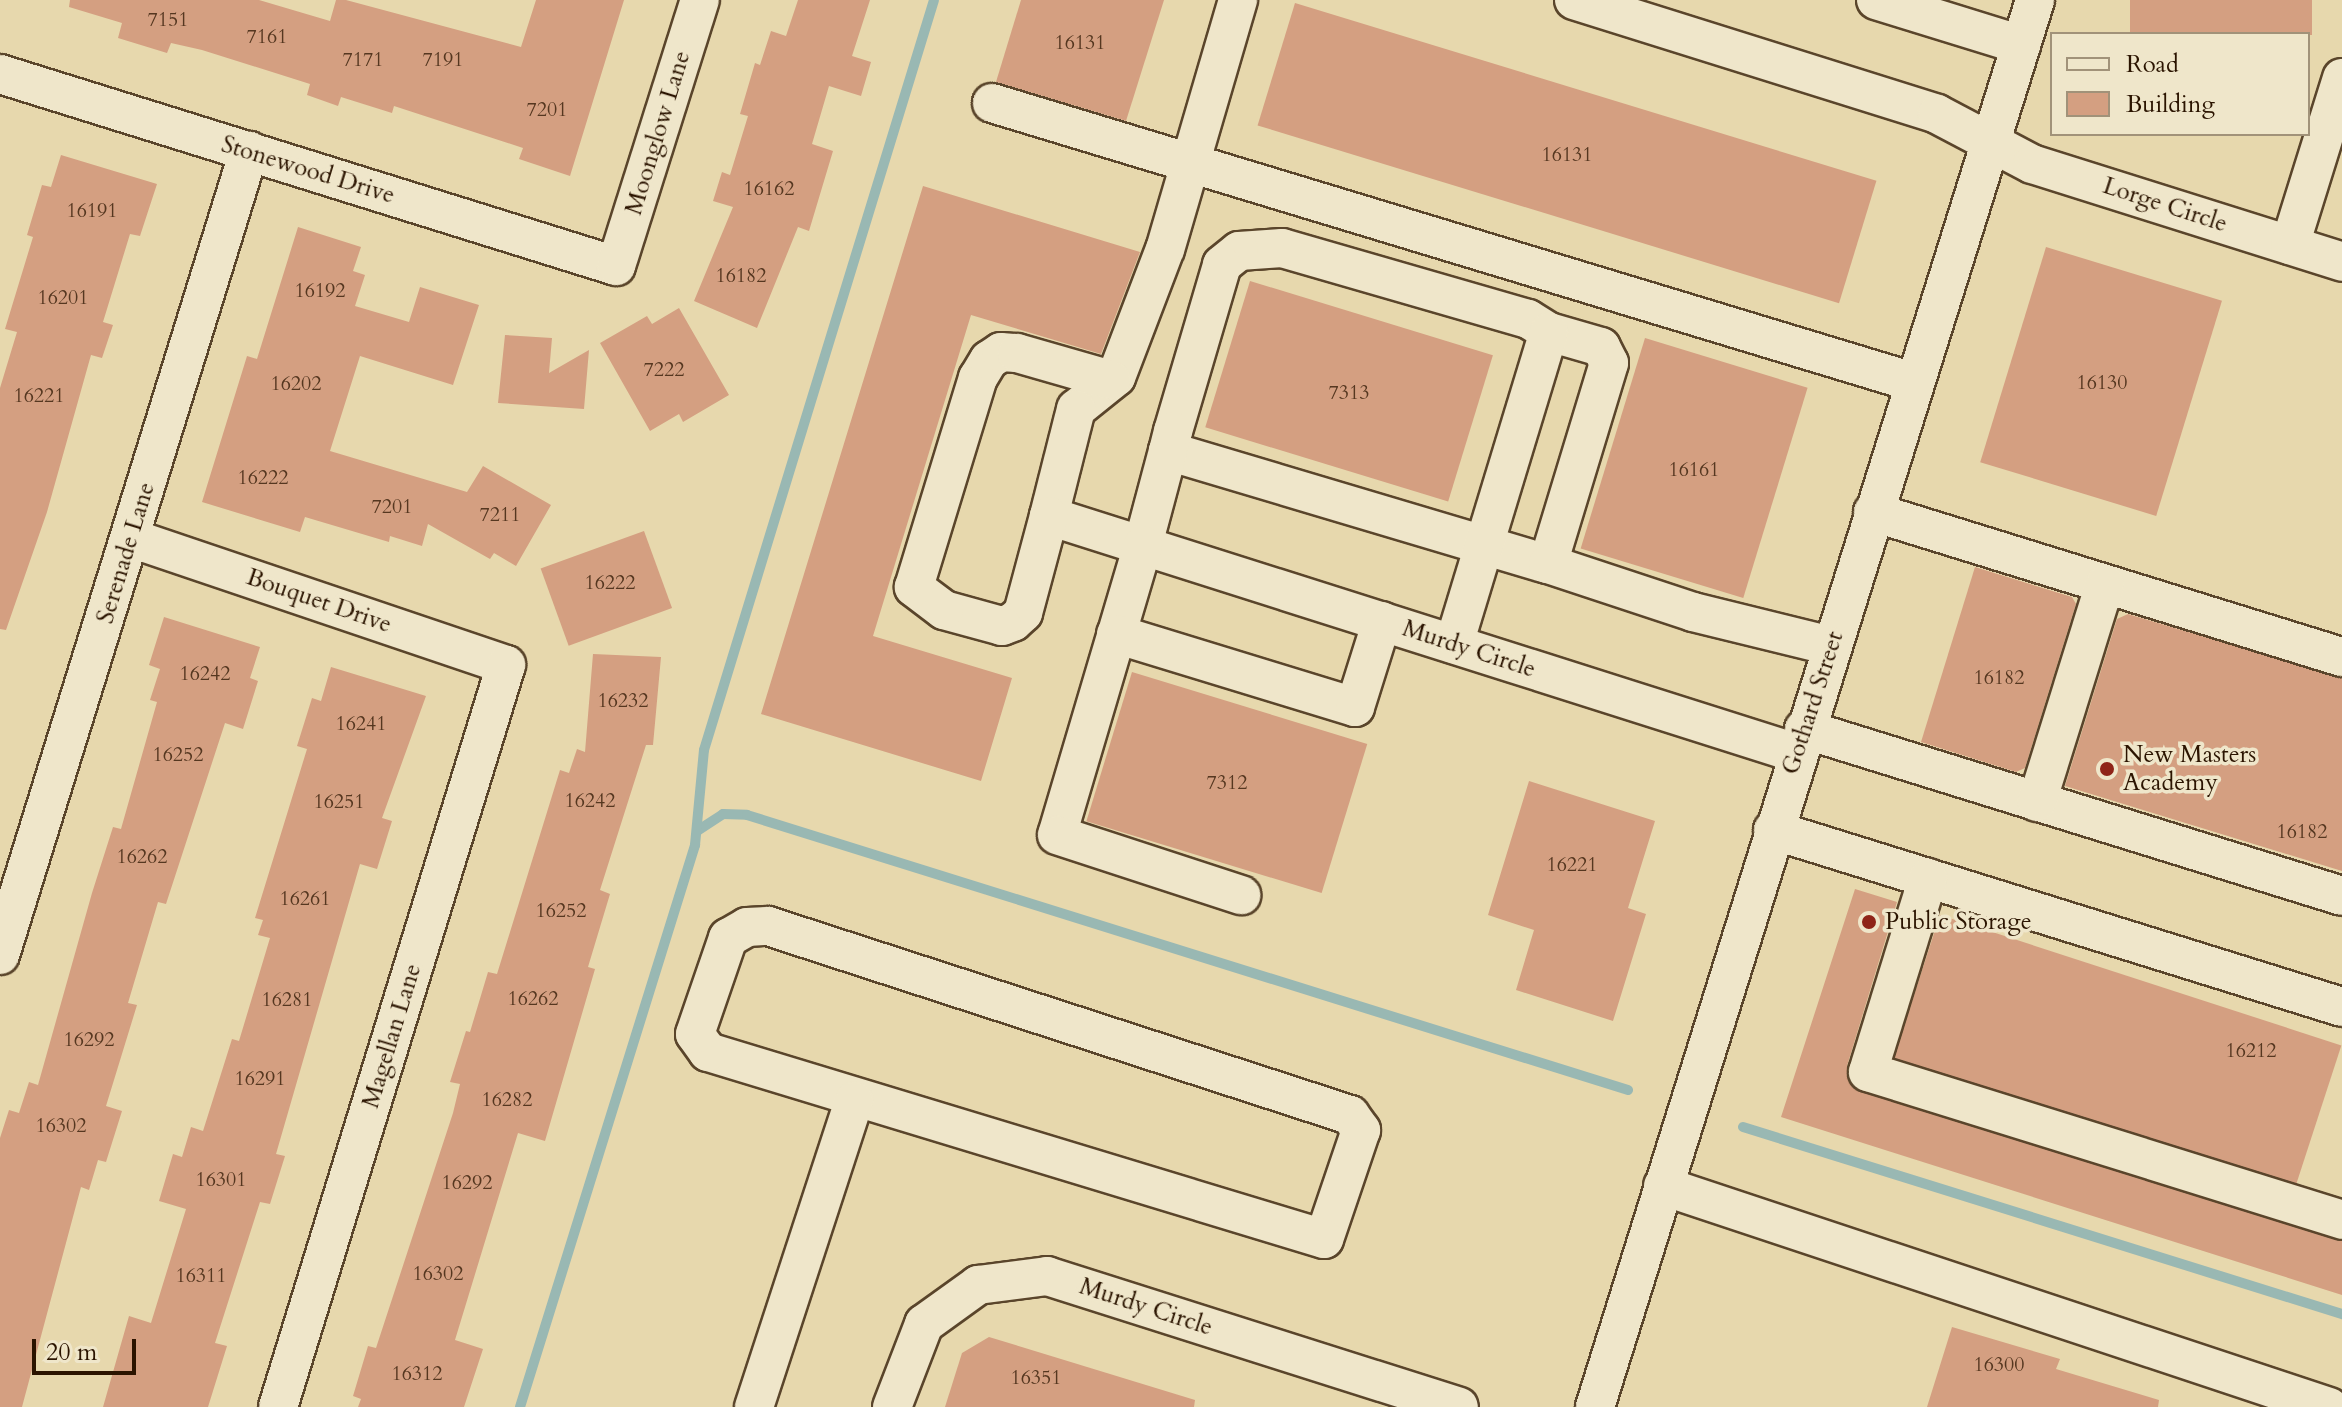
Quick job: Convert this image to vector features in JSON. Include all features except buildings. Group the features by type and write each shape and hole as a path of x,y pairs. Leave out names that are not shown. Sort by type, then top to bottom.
{"street":[{"name":"Moonglow Lane","path":"616,266 700,0"},
{"path":"1111,380 1017,353 1001,352 989,360 978,378 914,587 944,610 1002,626 1023,613 1076,409 1111,380 1165,249 1238,0"},
{"name":"Lorge Circle","path":"1574,0 1937,114 1991,139 2032,164 2342,262"},
{"path":"1876,0 2021,45"},
{"name":"Gothard Street","path":"1595,1407 1800,741 2035,0"},
{"name":"Stonewood Drive","path":"0,74 616,266"},
{"path":"2290,245 2342,78"},
{"path":"992,103 1913,382"},
{"name":"Serenade Lane","path":"0,955 249,151"},
{"path":"1241,895 1057,835 1222,265 1239,251 1282,248 1528,319 1549,332 1601,347 1609,363 1548,564"},
{"path":"1454,644 1549,332"},
{"path":"1168,451 1484,544 1693,612 1831,646"},
{"path":"1873,512 2342,657"},
{"name":"Murdy Circle","path":"1049,516 1454,644 1800,741 2037,802 2342,896"},
{"name":"Bouquet Drive","path":"131,538 506,665"},
{"path":"2037,802 2105,584"},
{"path":"1116,634 1355,707 1382,621"},
{"name":"Magellan Lane","path":"278,1407 506,665"},
{"path":"1773,830 2342,1007"},
{"path":"1928,878 1868,1072 2342,1220"},
{"path":"768,926 1350,1115 1361,1130 1324,1239 854,1101 708,1052 698,1043 695,1034 728,938 747,927 768,926"},
{"path":"754,1407 854,1101"},
{"path":"1663,1186 2329,1407"},
{"name":"Murdy Circle","path":"892,1407 924,1324 978,1285 1047,1276 1459,1407"}],"waterway":[{"path":"520,1407 695,845 704,750 934,0"},
{"path":"697,831 723,814 747,815 1628,1090"},
{"path":"1743,1127 2342,1314"}],"place":[{"name":"New Masters Academy","path":"2107,769"},
{"name":"Public Storage","path":"1869,922"}]}
